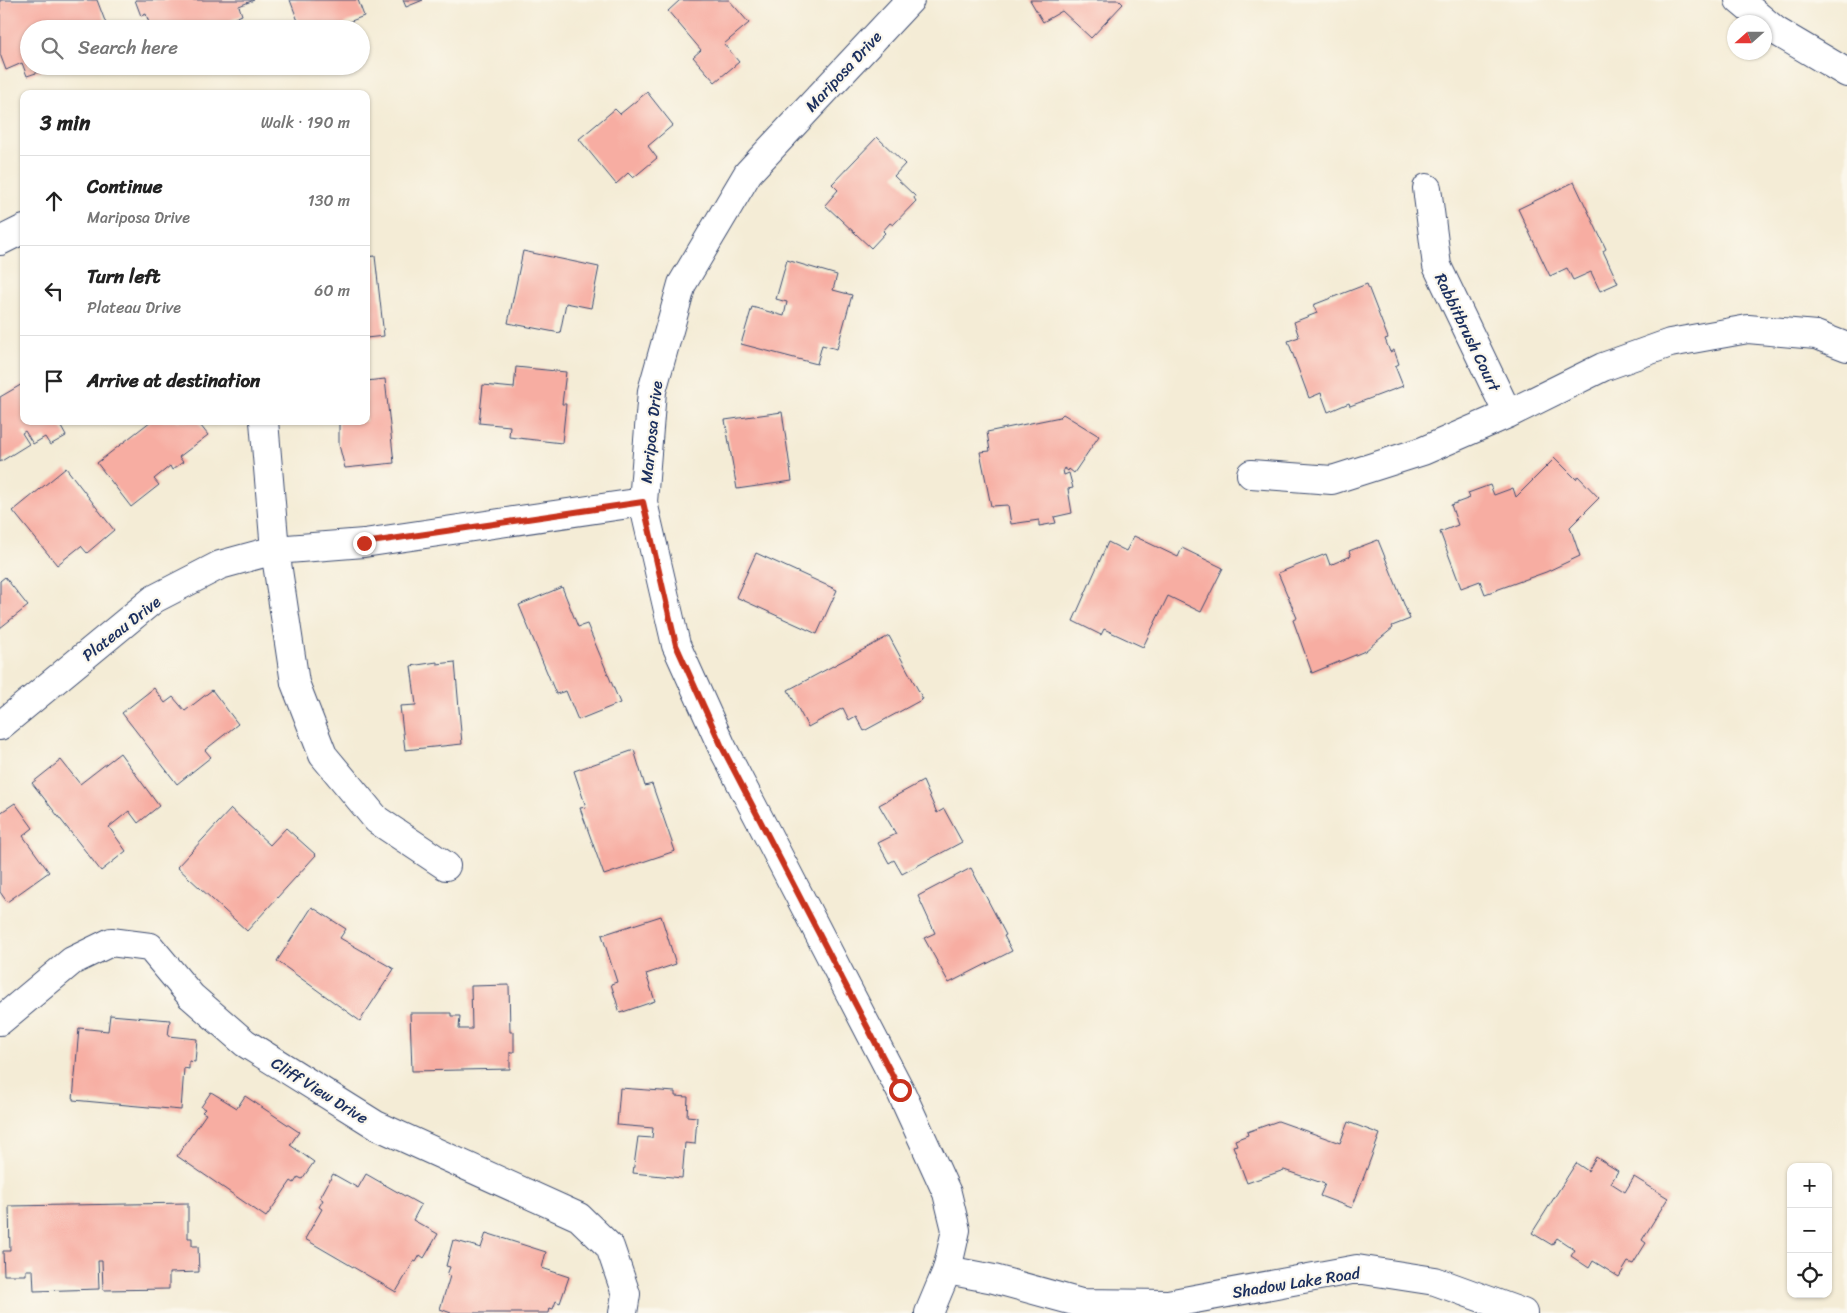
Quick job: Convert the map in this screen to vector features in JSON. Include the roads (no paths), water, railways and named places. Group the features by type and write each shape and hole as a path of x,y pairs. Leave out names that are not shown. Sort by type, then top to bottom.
{"street":[{"name":"Mariposa Drive","path":"910,0 748,173 682,284 652,391 643,502 676,645 722,747 900,1090 947,1193 956,1230 947,1270 929,1313"},
{"path":"1739,0 1776,31 1847,72"},
{"name":"Rabbitbrush Court","path":"1427,188 1437,266 1508,414"},
{"path":"0,241 20,231"},
{"path":"1251,474 1332,480 1423,451 1508,414 1603,367 1670,343 1748,329 1816,335 1847,347"},
{"path":"264,425 275,550 295,683 323,755 378,820 446,866"},
{"name":"Plateau Drive","path":"0,726 154,599 220,565 275,550 364,543 643,502"},
{"name":"Cliff View Drive","path":"0,1021 72,960 111,942 150,947 191,996 245,1043 376,1125 579,1217 610,1248 626,1294 623,1313"},
{"name":"Shadow Lake Road","path":"947,1270 994,1279 1081,1302 1168,1304 1357,1269 1435,1281 1523,1313"}]}
